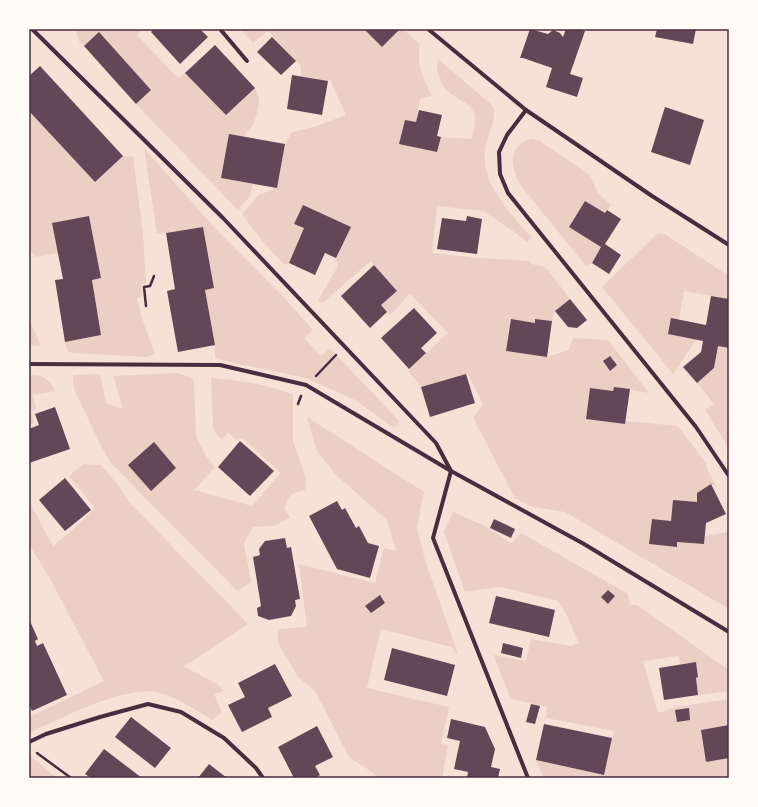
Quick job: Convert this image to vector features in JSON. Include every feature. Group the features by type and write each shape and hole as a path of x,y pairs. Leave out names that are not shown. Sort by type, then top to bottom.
{"street":[{"path":"30,29 223,218 436,443 450,471 433,538 528,778"},
{"path":"220,29 247,61"},
{"path":"428,29 526,110 652,196 729,245"},
{"path":"526,110 507,135 499,152 500,174 508,193 696,427 729,476"},
{"path":"29,364 220,365 306,385 450,471 584,544 729,632"},
{"path":"29,742 46,734 148,704 181,712 224,738 256,768 263,778"}],"path":[{"path":"146,306 144,287 150,286 154,276"},
{"path":"318,372 331,359"},
{"path":"35,751 71,778"}],"shaded area":[{"path":"76,29 143,29 137,35 178,78 185,73 226,115 255,88 259,97 258,109 254,123 243,137 221,178 253,184 250,196 238,210 136,104 151,90 99,33 84,46 79,41"},
{"path":"240,29 364,29 382,47 400,29 403,29 420,45 419,60 421,72 432,96 420,99 416,122 405,120 400,144 437,152 441,137 472,139 475,121 473,111 470,106 446,90 437,70 438,59 493,106 494,116 486,144 485,158 487,171 497,195 532,238 527,242 483,211 437,206 432,253 531,261 531,264 543,266 548,270 570,299 555,311 552,321 535,319 535,323 511,320 506,351 547,357 569,350 573,338 608,340 649,393 614,387 613,391 590,388 586,419 625,424 626,421 678,426 706,463 708,471 717,487 711,484 697,493 697,502 671,521 652,519 649,544 676,547 677,542 704,544 705,536 729,532 729,609 565,512 532,507 515,498 473,418 483,404 468,374 421,387 409,372 409,369 448,333 410,294 390,315 381,305 397,291 371,261 322,303 318,300 338,266 336,258 350,227 303,205 294,224 304,228 289,263 285,265 262,241 242,214 259,195 277,188 285,144 292,132 314,127 346,115 330,80 328,81 301,76 301,66 268,31 253,43"},
{"path":"29,111 95,182 123,156 133,157 143,232 146,284 141,284 142,296 137,299 155,354 147,357 73,353 67,351 65,342 101,335 92,280 101,278 89,217 52,223 58,253 36,257 29,249"},
{"path":"531,139 540,141 587,173 598,193 611,205 605,213 585,201 569,226 601,247 592,263 586,266 521,186 513,165 514,152 523,142"},
{"path":"144,148 215,228 279,292 313,330 304,338 321,356 330,348 400,422 394,428 355,400 306,378 215,358 215,345 205,290 214,288 203,227 157,234"},
{"path":"658,233 666,235 729,276 729,299 684,291 679,320 696,340 673,374 602,287"},
{"path":"29,319 41,346 29,345"},
{"path":"718,346 729,348 729,448 705,410 714,404 697,383 714,368"},
{"path":"176,373 194,380 196,436 206,456 215,467 194,490 252,506 281,473 242,438 236,440 228,432 222,440 215,432 213,426 211,378 262,385 293,395 293,441 306,478 305,490 296,492 289,498 285,509 290,518 273,526 253,527 244,543 251,582 237,591 111,463 101,446 74,389 73,375 100,374 106,403 123,409 113,376"},
{"path":"29,375 45,378 56,391 33,395 36,408 31,411 34,423 29,425"},
{"path":"307,417 424,492 417,528 425,560 459,657 451,647 381,629 367,688 449,707 441,744 448,745 442,778 378,778 349,757 315,691 298,677 278,643 278,629 307,627 299,564 375,583 384,548 396,551 387,520 335,474 316,449"},
{"path":"83,464 101,465 118,485 129,502 248,624 183,666 217,684 224,691 214,694 222,712 212,720 174,698 160,693 130,693 76,711 29,733 29,717 104,681 48,575 29,544 29,501 53,546 95,508 69,476"},
{"path":"453,512 483,525 511,543 521,533 628,594 630,605 637,605 729,670 729,691 698,695 696,663 680,664 679,656 643,661 658,713 676,707 729,699 729,778 544,778 536,760 603,775 614,731 546,718 547,707 511,699 493,655 526,661 531,639 571,646 579,643 566,614 558,601 501,587 465,592 444,532"},
{"path":"30,756 57,778 29,778"}],"building":[{"path":"154,29 200,29 208,37 180,64 151,32"},
{"path":"364,29 400,29 382,47"},
{"path":"530,29 548,34 553,30 560,33 563,37 566,29 585,31 570,74 583,78 577,97 546,87 552,68 520,58"},
{"path":"657,29 696,29 693,44 655,37"},
{"path":"99,32 151,90 136,104 84,46"},
{"path":"272,37 296,61 281,75 257,52"},
{"path":"215,45 255,88 226,115 185,73"},
{"path":"40,66 123,156 95,182 29,111 29,76"},
{"path":"292,75 328,81 322,115 287,109"},
{"path":"665,107 704,120 690,165 651,152"},
{"path":"419,110 442,115 437,136 441,137 437,152 399,144 405,120 416,122"},
{"path":"229,134 285,144 277,188 221,178"},
{"path":"585,201 605,213 607,210 621,219 605,244 621,255 609,274 592,263 601,247 569,227"},
{"path":"303,205 351,227 336,258 325,253 315,275 289,263 304,228 294,224"},
{"path":"89,216 101,278 92,280 101,335 65,342 55,280 63,279 52,223"},
{"path":"467,216 482,219 477,254 437,249 442,218 466,221"},
{"path":"203,227 214,288 205,290 215,345 178,352 167,291 175,289 166,233"},
{"path":"374,265 397,291 381,305 387,312 370,328 341,296"},
{"path":"711,296 729,299 729,348 718,346 714,368 697,383 683,367 701,352 703,341 668,334 671,318 706,325"},
{"path":"570,299 587,320 577,328 568,327 555,311"},
{"path":"414,308 437,333 421,348 426,353 409,369 381,338"},
{"path":"511,319 535,323 535,319 552,321 547,357 506,351"},
{"path":"610,356 617,365 610,371 603,361"},
{"path":"466,374 475,403 430,417 421,387"},
{"path":"614,387 630,389 625,424 586,419 590,388 613,391"},
{"path":"55,407 70,449 29,463 29,429 39,425 35,414"},
{"path":"240,441 274,471 250,496 218,467"},
{"path":"154,442 176,468 151,491 128,465"},
{"path":"65,478 91,510 65,531 39,500"},
{"path":"711,484 726,514 706,523 704,544 677,542 677,547 649,544 652,519 671,521 673,500 697,502 697,493"},
{"path":"337,501 342,510 345,508 356,528 359,526 368,543 379,546 370,578 337,569 309,516"},
{"path":"494,519 515,529 511,538 490,528"},
{"path":"285,538 287,548 291,547 300,599 295,600 296,606 291,616 269,620 258,616 257,608 261,606 253,557 260,555 259,549 265,541"},
{"path":"608,590 615,596 608,604 601,597"},
{"path":"380,595 385,603 371,613 365,606"},
{"path":"496,596 555,610 549,637 489,623"},
{"path":"29,619 38,639 35,641 37,646 43,643 67,695 32,711 29,704"},
{"path":"503,643 523,648 521,658 501,653"},
{"path":"392,648 455,665 447,696 384,680"},
{"path":"696,662 698,695 664,700 659,668"},
{"path":"275,664 292,696 268,708 272,717 242,732 228,705 245,697 238,683"},
{"path":"531,704 540,706 535,724 526,722"},
{"path":"689,708 690,720 677,722 675,710"},
{"path":"131,717 171,748 155,768 115,737"},
{"path":"451,719 485,727 495,749 491,767 500,769 498,778 467,778 468,772 454,769 460,741 447,738"},
{"path":"544,724 612,738 604,775 536,760"},
{"path":"729,725 729,758 706,762 701,730"},
{"path":"317,726 333,757 315,766 320,775 315,778 294,778 278,747"},
{"path":"104,749 142,778 91,778 85,774"},
{"path":"209,764 227,778 198,778"}]}
